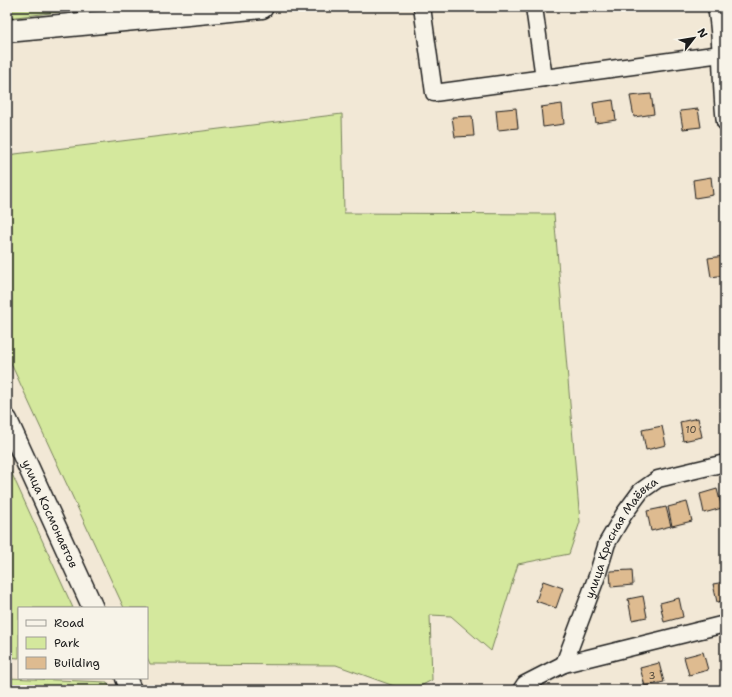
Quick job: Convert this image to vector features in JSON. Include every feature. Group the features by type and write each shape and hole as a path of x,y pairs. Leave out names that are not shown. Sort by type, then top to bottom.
{"main road":[{"path":"7,31 262,7"}],"street":[{"path":"422,7 434,93 721,54"},
{"path":"534,7 544,78"},
{"path":"716,7 720,28 725,122"},
{"name":"улица Космонавтов","path":"7,420 94,607"},
{"name":"улица Красная Маёвка","path":"564,664 597,576 607,543 624,514 641,491 658,479 725,463"},
{"path":"521,690 525,684 564,664 725,624"},
{"path":"126,679 131,690"}],"green space":[{"path":"7,7 102,7 7,18"},
{"path":"342,114 344,213 554,214 580,522 569,554 518,564 491,651 451,616 430,615 432,680 413,690 405,690 336,665 150,664 148,659 148,607 124,607 7,355 7,155"},
{"path":"7,463 73,607 18,607 18,658 7,657"},
{"path":"7,678 107,682 111,690 7,690"}],"building":[{"path":"651,94 654,114 634,117 630,96"},
{"path":"613,100 616,120 596,123 593,103"},
{"path":"562,104 564,124 543,127 541,107"},
{"path":"516,108 518,128 498,130 496,110"},
{"path":"698,109 701,127 683,129 680,111"},
{"path":"472,116 474,136 455,137 452,117"},
{"path":"711,177 713,195 695,198 693,180"},
{"path":"725,256 725,275 711,277 708,258"},
{"path":"698,418 702,437 683,441 680,422"},
{"path":"662,426 666,445 646,450 642,430"},
{"path":"717,489 722,508 704,513 700,494"},
{"path":"687,502 692,521 672,526 668,507"},
{"path":"666,507 671,526 651,531 647,511"},
{"path":"632,570 633,585 611,587 610,571"},
{"path":"543,581 563,588 556,608 536,601"},
{"path":"725,582 725,601 717,602 713,584"},
{"path":"643,596 647,617 632,620 628,599"},
{"path":"679,598 683,617 664,622 660,603"},
{"path":"703,652 708,670 689,675 684,657"},
{"path":"659,663 664,682 645,686 640,668"}]}
